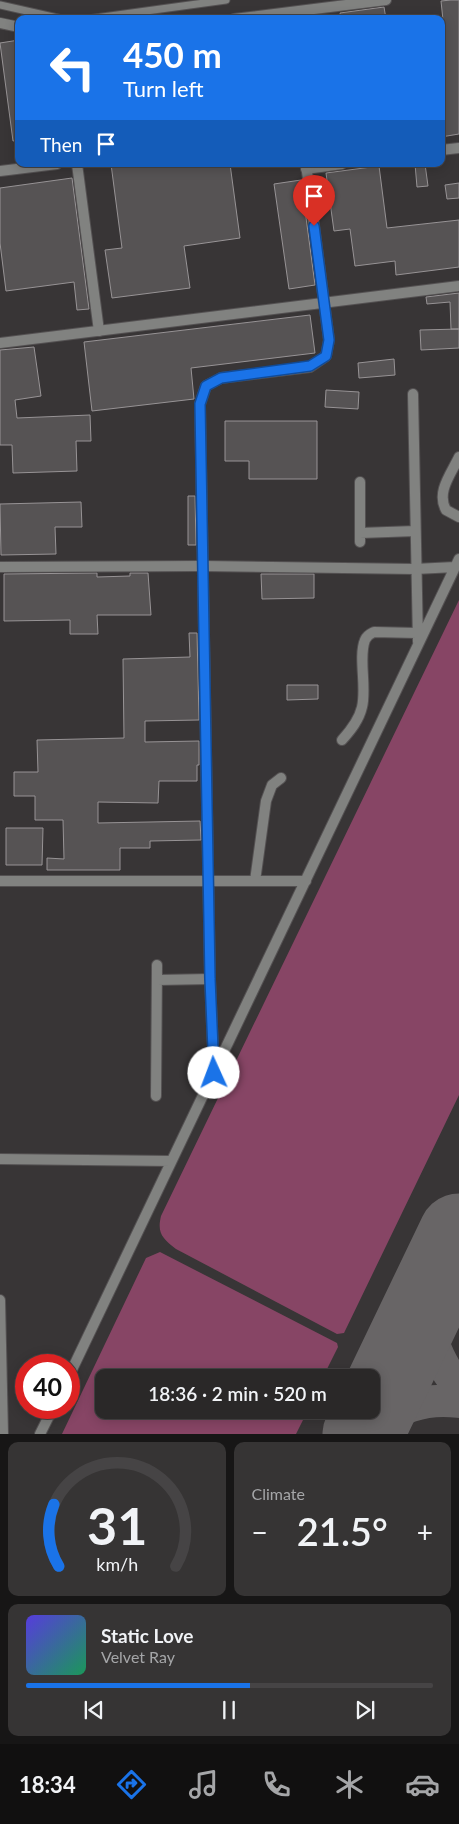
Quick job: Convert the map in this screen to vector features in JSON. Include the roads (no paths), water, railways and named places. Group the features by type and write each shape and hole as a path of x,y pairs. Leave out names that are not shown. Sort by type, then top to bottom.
{"street":[{"path":"292,15 386,0"},
{"path":"0,23 15,26"},
{"path":"445,150 459,148"},
{"path":"0,171 32,167"},
{"path":"77,167 99,331"},
{"path":"214,1073 210,979 200,404 206,386 221,378 310,366 326,356 329,340 306,167"},
{"path":"0,343 459,286"},
{"path":"413,394 415,569 418,638"},
{"path":"459,457 443,490 442,497 446,510 459,517"},
{"path":"360,482 360,537 415,531"},
{"path":"0,568 202,566 415,569 457,563"},
{"path":"79,1354 306,881 418,638 457,563"},
{"path":"342,740 355,724 363,706 363,649 365,639 374,632 418,638"},
{"path":"255,881 266,801 272,785 281,778"},
{"path":"0,881 306,881"},
{"path":"156,1096 157,966"},
{"path":"157,980 210,979"},
{"path":"0,1159 171,1161"},
{"path":"0,1300 3,1434"},
{"path":"40,1434 48,1419"}],"lane":[{"path":"117,15 226,0"},
{"path":"0,5 44,15"}]}
